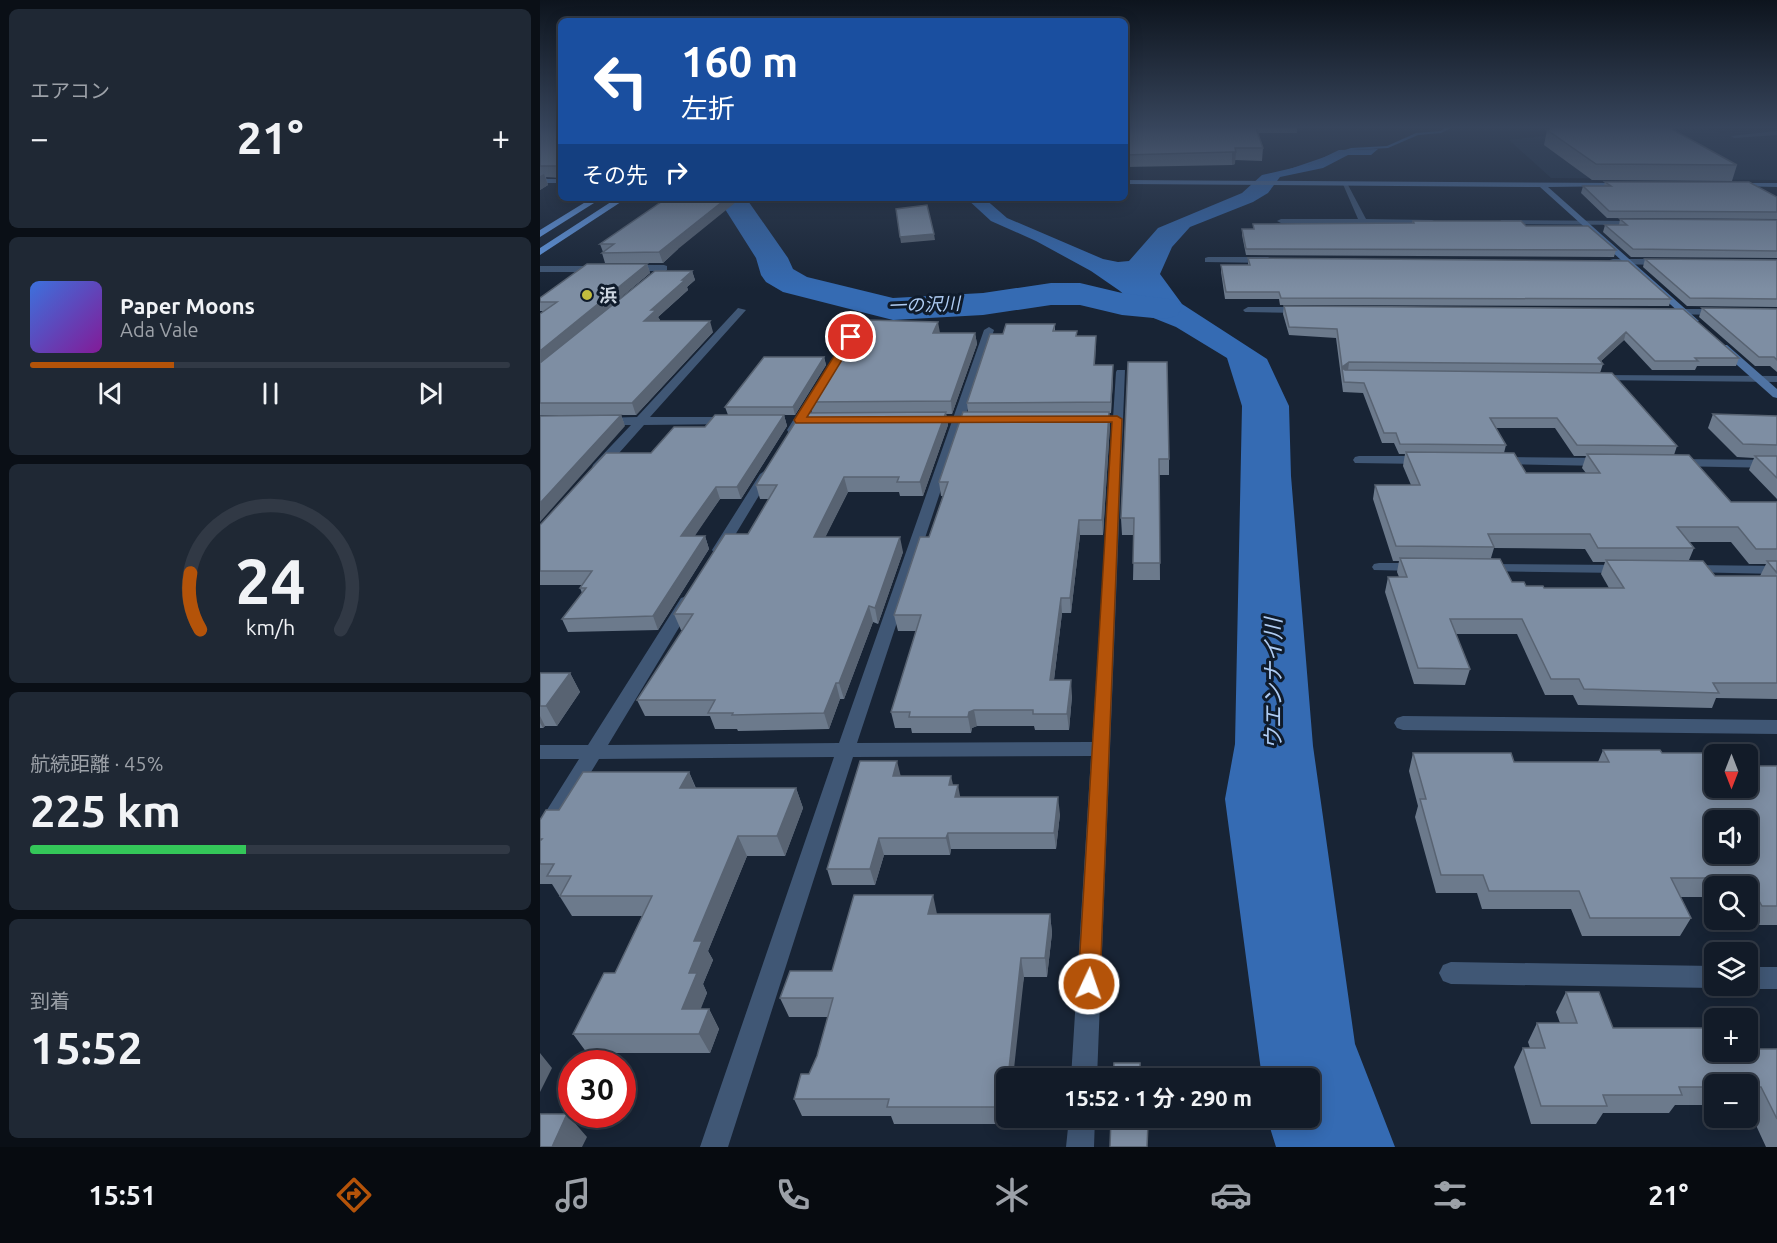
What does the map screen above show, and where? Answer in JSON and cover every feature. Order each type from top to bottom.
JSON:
[{"type":"highway","points":[[540,234],[593,201]]},
{"type":"highway","points":[[540,252],[618,201]]},
{"type":"street","points":[[1128,182],[1628,185]]},
{"type":"street","points":[[1344,183],[1363,221]]},
{"type":"street","points":[[1542,185],[1700,327]]},
{"type":"street","points":[[1730,185],[1777,185]]},
{"type":"street","points":[[1281,220],[1444,222]]},
{"type":"street","points":[[1490,222],[1651,223]]},
{"type":"street","points":[[1208,260],[1278,260]]},
{"type":"street","points":[[1605,262],[1674,262]]},
{"type":"street","points":[[619,268],[664,268],[638,291]]},
{"type":"street","points":[[540,269],[608,269]]},
{"type":"street","points":[[587,481],[741,310]]},
{"type":"street","points":[[1248,310],[1318,310]]},
{"type":"street","points":[[1659,312],[1730,312]]},
{"type":"street","points":[[714,1147],[846,749],[989,330]]},
{"type":"street","points":[[787,440],[851,337]]},
{"type":"street","points":[[1716,341],[1777,395]]},
{"type":"street","points":[[1085,1068],[1101,749],[1111,419],[1121,372]]},
{"type":"street","points":[[1583,378],[1777,379]]},
{"type":"street","points":[[585,421],[743,420]]},
{"type":"street","points":[[712,561],[774,460]]},
{"type":"street","points":[[1359,460],[1442,460]]},
{"type":"street","points":[[1490,461],[1622,462]]},
{"type":"street","points":[[1658,462],[1777,464]]},
{"type":"street","points":[[1379,567],[1437,567]]},
{"type":"street","points":[[1472,567],[1636,569]]},
{"type":"street","points":[[1672,569],[1777,570]]},
{"type":"street","points":[[540,838],[693,591]]},
{"type":"street","points":[[1403,723],[1777,727]]},
{"type":"street","points":[[540,752],[1101,749]]},
{"type":"street","points":[[1451,973],[1704,977]]},
{"type":"street","points":[[1758,978],[1777,978]]},
{"type":"street","points":[[1080,1147],[1081,1128]]},
{"type":"water","name":"ウエンナイ川","points":[[1255,182],[1277,182],[1268,193],[1253,202],[1190,227],[1172,247],[1160,274],[1182,304],[1267,359],[1289,406],[1291,476],[1313,746],[1355,1044],[1395,1147],[1276,1147],[1270,1128],[1320,1128],[1320,1068],[1261,1068],[1225,799],[1235,744],[1242,406],[1227,358],[1176,327],[1146,315],[1120,291],[1091,271],[1036,241],[991,221],[969,201],[987,201],[1007,218],[1103,259],[1118,262],[1129,261],[1158,228],[1242,193]]},
{"type":"building","points":[[1605,182],[1749,182],[1777,197],[1777,212],[1609,211],[1583,186],[1611,186]]},
{"type":"building","points":[[663,201],[723,201],[659,252],[602,253],[614,244],[600,244]]},
{"type":"building","points":[[927,205],[934,234],[900,237],[896,209]]},
{"type":"building","points":[[1620,219],[1777,220],[1777,251],[1633,249],[1605,225],[1627,225]]},
{"type":"building","points":[[1413,221],[1521,221],[1526,226],[1588,226],[1616,250],[1246,249],[1242,229],[1254,229],[1253,224],[1414,223]]},
{"type":"building","points":[[1248,258],[1628,261],[1671,299],[1281,298],[1279,292],[1226,292],[1221,265],[1250,265]]},
{"type":"building","points":[[1645,259],[1777,260],[1777,299],[1690,298]]},
{"type":"building","points":[[587,264],[647,264],[540,351],[540,314],[557,302],[540,302],[540,298]]},
{"type":"building","points":[[655,271],[692,271],[651,310],[656,310],[644,321],[710,321],[632,403],[540,403],[540,363]]},
{"type":"building","points":[[1284,306],[1683,309],[1739,358],[1655,361],[1626,332],[1598,358],[1603,364],[1349,362],[1342,367],[1337,329],[1289,327]]},
{"type":"building","points":[[1702,308],[1777,309],[1777,360],[1774,357],[1759,357]]},
{"type":"building","points":[[866,320],[938,322],[933,333],[975,333],[951,401],[809,402],[839,353],[846,345],[849,345]]},
{"type":"building","points":[[1006,324],[1055,324],[1053,331],[1077,331],[1076,336],[1096,336],[1094,365],[1113,365],[1111,402],[967,403],[990,334],[1003,334]]},
{"type":"building","points":[[764,357],[824,357],[793,407],[725,407]]},
{"type":"building","points":[[1128,362],[1167,362],[1169,459],[1159,459],[1160,563],[1133,563],[1134,518],[1121,518]]},
{"type":"building","points":[[1342,368],[1345,370],[1612,373],[1677,446],[1577,445],[1557,418],[1490,418],[1506,445],[1400,444],[1396,433],[1384,433],[1364,383],[1344,382]]},
{"type":"building","points":[[946,412],[920,482],[897,482],[899,477],[844,477],[814,537],[900,537],[875,608],[869,606],[839,683],[836,683],[824,713],[732,715],[733,713],[708,713],[715,700],[637,700],[693,614],[674,614],[725,534],[748,534],[777,485],[756,485],[801,413]]},
{"type":"building","points":[[963,412],[1109,412],[1102,520],[1079,520],[1070,598],[1061,598],[1050,680],[1071,680],[1067,714],[1033,714],[1033,710],[974,710],[969,712],[968,717],[909,717],[910,712],[891,712],[921,615],[894,615],[920,537],[929,537],[948,482],[939,482]]},
{"type":"building","points":[[1713,414],[1777,416],[1777,445],[1743,444]]},
{"type":"building","points":[[621,415],[540,503],[540,416]]},
{"type":"building","points":[[715,415],[784,415],[737,487],[716,487],[681,536],[705,536],[653,616],[562,619],[586,588],[580,588],[592,571],[540,571],[540,525],[606,453],[651,453],[674,427],[705,427]]},
{"type":"building","points":[[1406,452],[1514,453],[1526,473],[1600,473],[1587,454],[1689,455],[1731,502],[1777,502],[1777,549],[1756,549],[1738,527],[1677,527],[1694,548],[1598,548],[1590,534],[1488,534],[1494,547],[1396,546],[1375,485],[1420,485]]},
{"type":"building","points":[[1755,456],[1777,456],[1777,478]]},
{"type":"building","points":[[1400,558],[1500,559],[1512,582],[1524,582],[1526,586],[1543,586],[1544,588],[1624,588],[1606,560],[1703,561],[1715,576],[1777,576],[1777,683],[1713,683],[1719,693],[1584,689],[1579,679],[1551,679],[1522,619],[1450,619],[1470,669],[1418,668],[1388,577],[1407,577]]},
{"type":"building","points":[[1767,561],[1777,561],[1777,573]]},
{"type":"building","points":[[540,673],[570,673],[546,706],[540,706]]},
{"type":"building","points":[[1603,750],[1704,753],[1704,798],[1758,798],[1758,766],[1777,766],[1777,906],[1762,906],[1758,899],[1758,876],[1671,878],[1691,918],[1590,918],[1579,891],[1489,891],[1483,875],[1441,875],[1420,799],[1426,799],[1413,753],[1511,753],[1514,762],[1609,762]]},
{"type":"building","points":[[860,761],[897,761],[893,776],[951,776],[949,785],[958,785],[955,797],[1058,797],[1054,833],[948,833],[946,838],[879,838],[870,869],[827,869]]},
{"type":"building","points":[[583,772],[689,772],[680,788],[796,788],[777,836],[738,836],[694,941],[702,941],[689,973],[697,973],[682,1009],[709,1009],[699,1034],[573,1034],[604,973],[615,973],[652,896],[560,896],[571,876],[547,876],[554,864],[540,864],[540,841],[542,839],[540,839],[540,820],[546,810],[559,810]]},
{"type":"building","points":[[854,895],[933,895],[928,914],[1050,914],[1045,958],[1021,958],[1009,1068],[996,1068],[996,1107],[887,1107],[889,1099],[794,1099],[801,1074],[809,1074],[817,1056],[833,998],[780,998],[790,971],[832,971]]},
{"type":"building","points":[[1566,992],[1599,992],[1613,1028],[1704,1028],[1704,1062],[1758,1062],[1758,1049],[1777,1049],[1777,1119],[1761,1087],[1758,1087],[1758,1074],[1704,1074],[1704,1087],[1679,1087],[1682,1095],[1603,1095],[1607,1106],[1541,1106],[1523,1048],[1545,1048],[1537,1023],[1577,1023]]},
{"type":"building","points":[[1114,1063],[1140,1063],[1140,1068],[1114,1068]]},
{"type":"building","points":[[540,1114],[558,1114],[558,1128],[561,1128],[552,1147],[540,1147]]},
{"type":"building","points":[[1111,1128],[1148,1128],[1147,1147],[1110,1147]]},
{"type":"waterway","name":"一の沢川","points":[[734,201],[772,258],[778,275],[795,285],[893,309],[983,304],[1051,294],[1080,294],[1122,304],[1164,308]]},
{"type":"place","name":"浜","points":[[587,295]]},
{"type":"route","points":[[851,337],[800,420],[1117,419],[1089,984]]}]
